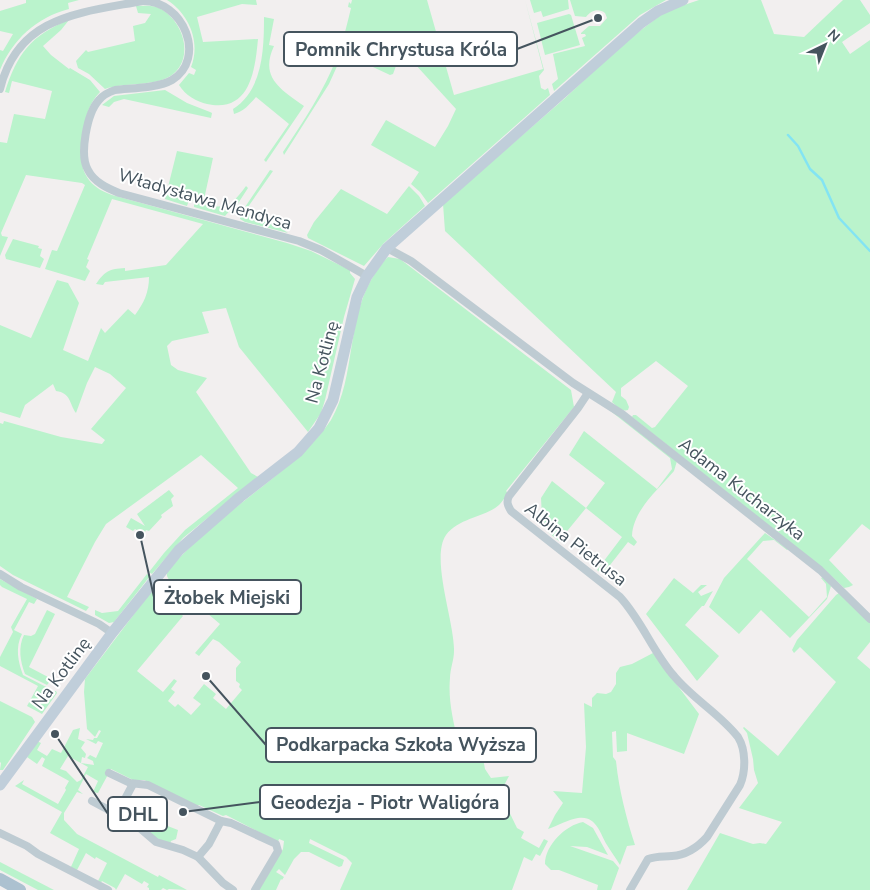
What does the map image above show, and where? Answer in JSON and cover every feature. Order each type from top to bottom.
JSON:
[{"type":"main road","points":[[0,879],[20,890]]},
{"type":"street","name":"Na Kotlinę","points":[[0,786],[112,633],[185,544],[298,452],[319,428],[331,407],[355,304],[367,276],[387,248],[641,23],[658,11],[683,0]]},
{"type":"street","name":"Władysława Mendysa","points":[[0,89],[8,66],[17,50],[30,36],[51,22],[72,14],[142,1],[152,1],[165,6],[180,19],[187,33],[189,49],[186,62],[180,73],[171,81],[115,90],[100,99],[92,111],[85,140],[84,158],[89,172],[98,181],[119,193],[299,241],[321,250],[367,276]]},
{"type":"street","points":[[387,248],[421,268],[588,393]]},
{"type":"street","name":"Adama Kucharzyka","points":[[588,393],[622,414],[820,570],[870,619]]},
{"type":"street","name":"Albina Pietrusa","points":[[588,393],[509,496],[508,507],[620,597],[632,610],[654,650],[674,676],[738,736],[744,756],[743,776],[740,786],[707,837],[689,852],[681,855],[659,856],[648,859],[630,890]]},
{"type":"street","points":[[0,574],[21,587],[99,624],[112,633]]},
{"type":"street","points":[[109,773],[133,784],[148,784],[221,821],[231,823],[277,845],[278,851],[255,890]]},
{"type":"street","points":[[117,814],[133,784]]},
{"type":"street","points":[[92,801],[136,824],[156,842],[183,850],[198,857],[221,881],[233,890]]},
{"type":"street","points":[[198,857],[209,844],[221,821]]},
{"type":"street","points":[[0,833],[108,890]]},
{"type":"green space","points":[[26,0],[79,0],[68,3],[69,9],[46,18],[27,31],[11,49],[0,70],[0,50],[3,51],[13,34],[0,31],[0,11],[26,3]]},
{"type":"green space","points":[[167,0],[256,0],[257,5],[242,4],[197,17],[203,42],[258,39],[255,64],[248,87],[233,102],[221,105],[203,103],[188,95],[179,85],[189,73],[194,75],[196,70],[191,67],[194,58],[194,39],[187,21],[175,6]]},
{"type":"green space","points":[[352,0],[427,0],[454,95],[543,69],[525,0],[544,70],[539,76],[541,88],[545,90],[548,88],[550,95],[428,203],[411,184],[419,172],[371,145],[386,120],[435,147],[456,109],[414,63],[399,58],[393,74],[390,75],[343,53],[329,84],[284,155],[283,152],[313,106],[332,70],[351,8],[348,7],[349,2],[351,4]]},
{"type":"green space","points":[[530,0],[568,0],[569,9],[543,17],[541,11],[534,13]]},
{"type":"green space","points":[[570,0],[666,0],[640,15],[554,91],[552,84],[558,79],[553,54],[585,46],[582,38],[586,36],[581,33],[589,26],[600,26],[607,18],[603,11],[598,10],[595,10],[586,17],[575,16]]},
{"type":"green space","points":[[699,0],[761,0],[774,34],[804,37],[843,0],[860,0],[870,15],[870,23],[842,42],[850,54],[870,40],[870,530],[862,524],[829,560],[853,585],[849,587],[844,588],[825,570],[632,417],[636,415],[652,428],[655,427],[688,386],[656,361],[621,388],[621,396],[626,400],[629,407],[628,410],[619,408],[612,402],[616,392],[445,231],[443,204],[564,99],[624,43],[666,11]]},
{"type":"green space","points":[[136,6],[159,8],[167,13],[180,29],[183,39],[183,58],[179,67],[172,75],[165,79],[105,89],[89,74],[78,68],[76,61],[86,50],[88,52],[135,41],[133,26],[145,23],[151,14],[138,13]]},
{"type":"green space","points":[[571,15],[580,45],[545,55],[537,23]]},
{"type":"green space","points":[[264,17],[274,19],[269,45],[274,46],[270,57],[269,67],[271,75],[281,88],[304,106],[266,162],[264,160],[289,124],[256,97],[241,111],[234,114],[233,109],[243,101],[256,80],[262,55]]},
{"type":"green space","points":[[69,20],[43,46],[69,69],[90,80],[100,92],[88,110],[81,142],[84,170],[87,178],[93,185],[112,195],[311,251],[350,270],[355,279],[344,317],[325,400],[321,413],[308,432],[239,347],[226,308],[202,312],[209,333],[172,341],[167,346],[171,365],[178,370],[207,378],[196,392],[251,473],[258,477],[183,538],[152,574],[149,572],[185,530],[238,488],[201,455],[106,524],[67,597],[89,607],[86,611],[13,575],[0,566],[0,423],[3,424],[4,421],[61,437],[102,444],[105,440],[91,429],[126,388],[110,374],[95,367],[76,413],[67,396],[56,391],[53,384],[25,405],[20,418],[0,412],[0,325],[31,338],[57,280],[68,283],[79,303],[63,350],[88,361],[101,328],[105,333],[128,309],[135,315],[143,302],[148,288],[149,277],[105,282],[103,285],[96,284],[102,276],[115,269],[125,268],[125,271],[166,265],[203,224],[112,199],[87,259],[89,260],[86,267],[90,271],[85,281],[45,269],[52,250],[57,251],[85,185],[26,175],[1,233],[2,236],[8,237],[0,256],[0,142],[7,143],[14,114],[45,119],[52,91],[12,81],[9,93],[5,92],[15,67],[27,47],[45,32]]},
{"type":"green space","points":[[165,90],[187,103],[212,113],[211,118],[124,99],[114,102],[109,107],[102,105],[114,96]]},
{"type":"green space","points":[[177,151],[213,158],[203,204],[223,206],[233,202],[246,186],[248,188],[235,208],[233,207],[225,216],[194,207],[194,201],[189,200],[187,206],[165,199]]},
{"type":"green space","points":[[270,170],[273,171],[248,207],[250,218],[285,227],[285,231],[288,233],[240,219],[241,213]]},
{"type":"green space","points":[[409,186],[419,196],[425,206],[384,243],[364,266],[308,238],[307,235],[314,222],[341,189],[387,214]]},
{"type":"green space","points":[[13,239],[39,246],[38,248],[42,249],[40,256],[44,259],[40,268],[6,259],[5,255]]},
{"type":"green space","points":[[388,257],[400,259],[571,390],[574,407],[506,491],[508,493],[499,505],[452,529],[446,535],[442,545],[441,559],[444,591],[453,639],[454,654],[450,675],[450,694],[451,710],[458,742],[482,753],[485,769],[491,778],[509,776],[500,793],[517,828],[524,832],[521,838],[539,848],[544,839],[548,841],[540,856],[536,854],[532,861],[524,857],[512,890],[340,890],[352,863],[346,857],[310,839],[309,843],[344,860],[342,866],[339,867],[309,852],[301,852],[294,859],[285,875],[279,869],[276,872],[284,877],[281,879],[276,890],[259,890],[283,849],[284,841],[279,839],[278,842],[226,815],[223,816],[199,805],[197,806],[144,780],[133,780],[111,769],[98,793],[93,792],[98,781],[86,774],[78,790],[83,794],[77,792],[64,813],[64,820],[77,834],[158,877],[159,875],[187,890],[167,890],[163,888],[161,890],[149,890],[147,887],[149,884],[144,881],[142,884],[125,874],[116,890],[102,881],[100,884],[98,881],[107,863],[96,857],[95,859],[86,853],[77,870],[70,869],[79,849],[50,833],[62,812],[15,786],[24,780],[22,784],[58,804],[66,790],[65,788],[69,781],[42,766],[45,759],[42,757],[37,764],[27,757],[37,741],[41,743],[37,750],[47,756],[52,749],[61,753],[73,730],[80,728],[78,739],[85,742],[81,748],[86,754],[85,758],[82,757],[81,763],[94,765],[93,761],[87,758],[90,755],[96,758],[103,743],[98,741],[96,744],[86,739],[93,740],[97,738],[101,731],[99,730],[95,737],[87,729],[84,692],[85,679],[153,589],[157,587],[182,606],[181,614],[183,616],[137,671],[163,692],[174,679],[177,681],[171,689],[175,692],[168,701],[175,707],[178,704],[191,715],[201,704],[193,698],[204,684],[216,694],[213,698],[226,709],[242,690],[239,687],[240,684],[236,681],[236,668],[241,662],[219,642],[213,639],[199,656],[195,653],[220,624],[170,582],[167,572],[213,526],[300,456],[317,439],[331,420],[345,385],[355,327],[366,289]],"holes":[[[68,756],[88,767],[81,780],[77,782],[66,771],[60,769]]]},
{"type":"green space","points":[[609,407],[677,461],[674,471],[647,501],[637,518],[632,536],[637,542],[634,546],[628,542],[603,574],[597,570],[622,537],[586,508],[605,483],[569,455],[584,431],[657,489],[672,469],[670,458],[608,409]]},
{"type":"green space","points":[[552,481],[586,508],[559,541],[549,533],[542,517],[541,498]]},
{"type":"green space","points":[[169,490],[174,496],[171,499],[173,506],[161,515],[162,517],[149,531],[146,530],[144,534],[126,527],[131,518],[145,526],[137,514]]},
{"type":"green space","points":[[765,533],[788,549],[774,540],[763,541],[747,559],[809,617],[827,597],[826,584],[821,578],[823,577],[831,586],[827,599],[790,638],[761,610],[739,634],[709,607],[724,578]]},
{"type":"green space","points":[[147,574],[150,576],[114,622],[109,623],[95,615],[95,610],[102,613],[118,611]]},
{"type":"green space","points":[[674,578],[693,593],[701,585],[707,585],[698,592],[701,596],[713,591],[704,606],[685,625],[719,656],[697,681],[646,614]]},
{"type":"green space","points":[[0,579],[37,599],[34,604],[29,602],[14,630],[22,634],[18,644],[18,654],[23,675],[57,693],[42,714],[27,706],[38,686],[0,666],[0,657],[13,632],[11,627],[27,599],[2,587]]},
{"type":"green space","points":[[839,593],[870,621],[870,642],[857,658],[870,669],[870,890],[687,890],[720,833],[753,844],[766,844],[782,822],[739,808],[758,783],[747,733],[743,728],[778,756],[836,682],[800,647],[794,653],[792,650],[797,640]]},
{"type":"green space","points":[[47,610],[55,614],[29,667],[51,680],[47,685],[25,674],[20,649],[24,635],[31,636],[35,634]]},
{"type":"green space","points":[[653,653],[699,714],[684,754],[627,733],[627,751],[617,752],[616,731],[612,732],[613,757],[616,761],[623,803],[635,845],[627,846],[620,865],[597,826],[589,819],[574,819],[548,829],[563,803],[553,791],[582,793],[586,747],[584,703],[592,707],[592,698],[597,693],[606,694],[611,692],[616,684],[616,673],[620,667],[632,664]]},
{"type":"green space","points":[[0,701],[32,717],[35,722],[3,770],[0,770]]},
{"type":"green space","points":[[151,815],[165,825],[178,830],[176,839],[171,841],[170,844],[154,838],[144,827]]},
{"type":"green space","points":[[583,822],[593,828],[608,855],[587,847],[570,846],[613,861],[619,868],[611,890],[597,890],[598,885],[559,870],[551,870],[545,864],[549,850],[558,837],[570,827]]},
{"type":"green space","points":[[0,862],[54,890],[38,890],[0,870]]},
{"type":"waterway","points":[[788,135],[798,146],[810,169],[822,180],[839,218],[870,251]]},
{"type":"place","name":"Pomnik Chrystusa Króla","points":[[598,18]]},
{"type":"place","name":"Żłobek Miejski","points":[[140,535]]},
{"type":"place","name":"Podkarpacka Szkoła Wyższa","points":[[206,676]]},
{"type":"place","name":"DHL","points":[[55,734]]},
{"type":"place","name":"Geodezja - Piotr Waligóra","points":[[183,812]]}]
